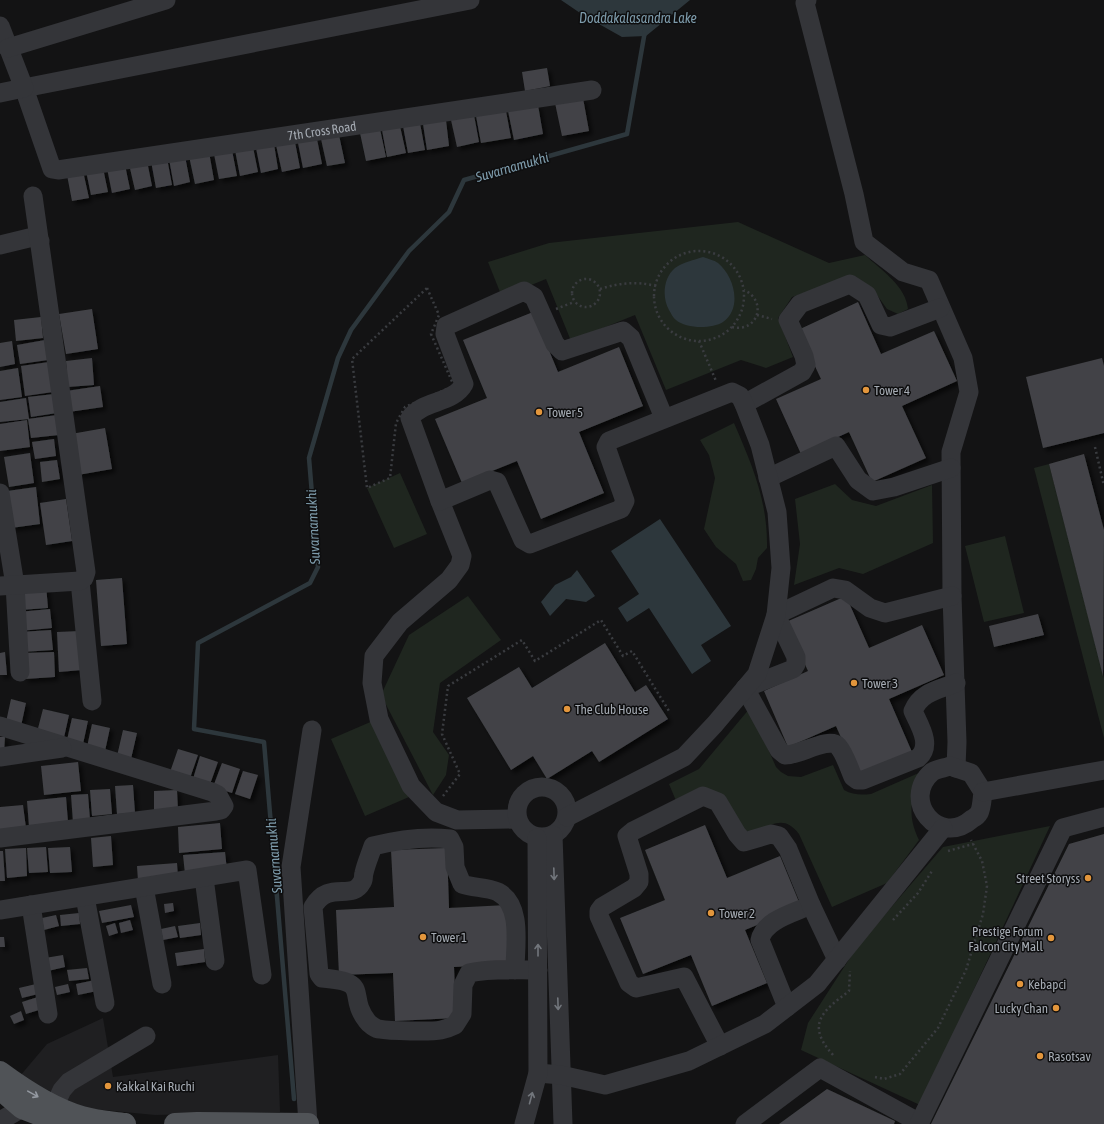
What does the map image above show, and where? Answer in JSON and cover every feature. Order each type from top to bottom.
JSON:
[{"type":"main road","points":[[0,1072],[18,1085],[55,1105],[82,1116],[125,1124]]},
{"type":"main road","points":[[0,1088],[22,1108],[48,1118],[80,1124]]},
{"type":"main road","points":[[174,1124],[308,1124]]},
{"type":"street","points":[[8,48],[166,0]]},
{"type":"street","points":[[0,93],[470,0]]},
{"type":"street","points":[[807,0],[805,3],[854,194],[864,242],[903,272],[929,280],[963,358],[969,392],[951,452],[952,596],[956,683],[956,768]]},
{"type":"street","points":[[0,26],[24,88]]},
{"type":"street","name":"7th Cross Road","points":[[24,88],[52,169],[65,170],[592,90]]},
{"type":"street","points":[[7,585],[80,581],[84,578],[86,572],[33,196]]},
{"type":"street","points":[[0,245],[33,237],[40,241]]},
{"type":"street","points":[[744,404],[802,372],[804,369],[806,365],[804,356],[788,320],[800,304],[850,284],[867,295],[881,325],[890,327],[940,308]]},
{"type":"street","points":[[517,819],[457,820],[437,812],[411,786],[379,719],[372,683],[374,656],[400,622],[449,580],[460,565],[462,556],[410,418],[415,411],[460,392],[464,384],[445,334],[446,326],[524,291],[534,297],[555,344],[562,351],[623,331],[631,338],[664,418]]},
{"type":"street","points":[[440,501],[490,480],[497,482],[523,540],[530,544],[621,509],[625,501],[606,446],[609,441],[732,392],[740,396],[744,404],[760,444],[777,512],[781,568],[776,615],[757,674],[684,757],[567,817]]},
{"type":"street","points":[[768,478],[836,446],[858,480],[873,491],[951,468]]},
{"type":"street","points":[[0,493],[7,585],[20,672]]},
{"type":"street","points":[[80,581],[92,701]]},
{"type":"street","points":[[776,615],[833,588],[845,590],[870,608],[885,613],[952,596]]},
{"type":"street","points":[[745,688],[792,669],[796,664],[796,657],[776,615]]},
{"type":"street","points":[[745,688],[784,755],[792,756],[825,743],[832,743],[838,746],[853,777],[857,780],[863,780],[922,754],[925,748],[925,740],[913,711],[917,702],[924,696],[956,683]]},
{"type":"street","points":[[0,726],[212,792],[218,795],[224,806],[221,810],[216,811],[0,838]]},
{"type":"street","points":[[308,1124],[291,867],[312,730]]},
{"type":"street","points":[[0,757],[67,747]]},
{"type":"street","points":[[950,766],[956,768],[971,773],[983,792],[980,813],[964,827],[943,828],[928,819],[920,803],[922,786],[933,772],[950,766]]},
{"type":"street","points":[[983,792],[1104,770]]},
{"type":"street","points":[[538,787],[545,787],[558,793],[566,804],[567,817],[562,828],[545,836],[524,831],[517,819],[517,805],[520,799],[525,793],[538,787]]},
{"type":"street","points":[[720,1046],[684,977],[636,988],[629,983],[599,916],[599,911],[602,907],[634,888],[639,882],[639,874],[627,836],[633,831],[703,796],[718,802],[737,834],[744,842],[771,834],[779,836],[788,849],[811,905],[845,962]]},
{"type":"street","points":[[437,812],[439,838]]},
{"type":"street","points":[[744,1124],[820,1068],[919,1124],[1063,828],[1104,817]]},
{"type":"street","points":[[538,1073],[561,1075],[605,1085],[690,1062],[766,1024],[845,962],[943,828]]},
{"type":"street","points":[[524,1124],[538,1073],[538,970],[545,836]]},
{"type":"street","points":[[545,836],[563,1124]]},
{"type":"street","points":[[516,970],[515,925],[512,906],[505,897],[498,892],[462,884],[455,867],[454,847],[450,839],[439,838],[387,842],[373,846],[363,882],[356,890],[329,892],[318,898],[313,907],[319,974],[322,978],[342,980],[350,983],[357,993],[360,1007],[367,1022],[378,1029],[440,1030],[455,1026],[462,1014],[463,984],[469,973],[484,970],[516,970],[538,970]]},
{"type":"street","points":[[0,910],[248,870],[262,975]]},
{"type":"street","points":[[204,878],[215,961]]},
{"type":"street","points":[[144,887],[162,984]]},
{"type":"street","points":[[84,897],[106,1003]]},
{"type":"street","points":[[30,905],[48,1014]]},
{"type":"street","points":[[787,1007],[760,940],[762,932],[767,926],[811,905]]},
{"type":"street","points":[[55,1105],[62,1090],[69,1082],[146,1036]]},
{"type":"street","points":[[0,1121],[22,1108]]},
{"type":"path","points":[[692,252],[702,252],[723,258],[737,271],[744,290],[742,310],[732,327],[716,338],[699,341],[678,336],[663,323],[655,306],[656,286],[659,276],[673,260],[692,252]]},
{"type":"path","points":[[583,279],[595,281],[600,289],[601,297],[598,302],[588,308],[578,306],[572,297],[574,286],[583,279]]},
{"type":"path","points":[[600,289],[624,283],[645,283],[656,286]]},
{"type":"path","points":[[427,288],[439,314],[431,334],[454,386],[406,407],[396,423],[390,478],[367,488],[358,412],[352,359],[427,288]]},
{"type":"path","points":[[732,327],[738,328],[750,325],[757,315],[758,309],[754,297],[744,290]]},
{"type":"path","points":[[699,341],[722,396]]},
{"type":"path","points":[[1095,447],[1104,486]]},
{"type":"path","points":[[437,812],[460,774],[442,734],[448,686],[522,640],[535,661],[601,620],[623,656],[632,651],[669,711]]},
{"type":"path","points":[[872,1077],[884,1079],[900,1074],[938,1028],[966,970],[983,914],[987,886],[982,861],[964,827]]},
{"type":"path","points":[[945,854],[949,850],[973,844]]},
{"type":"path","points":[[891,922],[918,893],[933,870]]},
{"type":"path","points":[[837,1059],[823,1044],[818,1027],[826,1009],[848,991],[850,970],[845,962]]},
{"type":"shaded area","points":[[738,222],[829,263],[865,255],[898,286],[903,293],[908,309],[898,314],[887,309],[872,288],[855,276],[792,297],[778,318],[793,357],[766,368],[741,360],[666,390],[635,315],[571,341],[546,279],[502,297],[488,262],[549,243]]},
{"type":"shaded area","points":[[734,423],[758,484],[767,531],[767,548],[758,558],[756,569],[751,580],[743,581],[736,564],[716,547],[704,529],[715,478],[709,455],[700,440]]},
{"type":"shaded area","points":[[1049,464],[1104,678],[1104,738],[1034,468]]},
{"type":"shaded area","points":[[400,473],[427,534],[394,548],[367,488]]},
{"type":"shaded area","points":[[835,484],[852,500],[876,506],[932,485],[933,543],[863,574],[839,568],[794,585],[800,544],[795,499]]},
{"type":"shaded area","points":[[1005,536],[1024,613],[984,622],[965,546]]},
{"type":"shaded area","points":[[468,596],[501,640],[440,683],[433,732],[449,755],[446,775],[433,795],[381,695],[409,635]]},
{"type":"shaded area","points":[[750,708],[776,767],[788,776],[801,777],[833,765],[844,790],[854,794],[871,794],[921,772],[912,806],[913,822],[919,840],[887,883],[832,907],[799,834],[792,827],[786,823],[779,823],[753,831],[745,831],[725,804],[677,803],[669,784],[699,769]]},
{"type":"shaded area","points":[[375,720],[409,797],[365,816],[331,739]]},
{"type":"shaded area","points":[[1050,826],[920,1105],[801,1050],[808,1023],[857,947],[943,847]]},
{"type":"shaded area","points":[[103,1018],[113,1077],[278,1055],[280,1112],[155,1115],[83,1108],[20,1076],[47,1044]]},
{"type":"water","name":"Doddakalasandra Lake","points":[[561,0],[690,0],[646,36],[622,37],[583,15]]},
{"type":"water","points":[[703,257],[713,260],[724,269],[732,284],[734,301],[733,309],[723,322],[712,326],[699,327],[680,323],[673,317],[665,300],[665,288],[668,277],[675,268]]},
{"type":"water","points":[[660,519],[731,626],[701,645],[711,661],[692,674],[649,608],[627,622],[618,608],[639,594],[611,551]]},
{"type":"water","points":[[577,570],[595,596],[586,602],[566,599],[550,616],[541,602],[555,585],[571,577]]},
{"type":"building","points":[[547,68],[550,86],[525,91],[522,72]]},
{"type":"building","points":[[583,98],[589,131],[562,136],[555,103]]},
{"type":"building","points":[[538,105],[543,134],[514,140],[508,111]]},
{"type":"building","points":[[506,111],[511,138],[481,143],[476,116]]},
{"type":"building","points":[[474,115],[479,142],[457,147],[451,120]]},
{"type":"building","points":[[446,120],[449,146],[427,150],[423,124]]},
{"type":"building","points":[[420,123],[425,150],[408,153],[403,126]]},
{"type":"building","points":[[400,126],[406,153],[387,157],[382,130]]},
{"type":"building","points":[[380,129],[386,157],[366,161],[360,133]]},
{"type":"building","points":[[339,135],[345,163],[327,166],[321,139]]},
{"type":"building","points":[[317,139],[322,164],[303,168],[298,143]]},
{"type":"building","points":[[295,142],[300,168],[282,172],[276,145]]},
{"type":"building","points":[[274,144],[278,169],[261,173],[256,148]]},
{"type":"building","points":[[253,147],[258,172],[240,176],[235,150]]},
{"type":"building","points":[[232,150],[237,176],[219,179],[214,154]]},
{"type":"building","points":[[209,152],[214,180],[195,184],[189,156]]},
{"type":"building","points":[[185,156],[190,182],[174,186],[169,159]]},
{"type":"building","points":[[167,158],[172,185],[156,188],[151,161]]},
{"type":"building","points":[[147,161],[152,186],[135,190],[129,164]]},
{"type":"building","points":[[125,165],[130,189],[112,193],[107,168]]},
{"type":"building","points":[[103,168],[108,192],[91,195],[86,171]]},
{"type":"building","points":[[83,171],[89,198],[72,201],[67,175]]},
{"type":"building","name":"Tower 4","points":[[858,302],[881,354],[934,331],[957,381],[902,406],[926,458],[872,482],[849,432],[801,454],[776,399],[821,379],[798,330]]},
{"type":"building","points":[[92,309],[98,349],[66,354],[59,314]]},
{"type":"building","name":"Tower 5","points":[[533,312],[558,372],[619,347],[643,406],[579,432],[604,493],[541,519],[517,461],[462,483],[435,419],[487,398],[463,340]]},
{"type":"building","points":[[41,317],[43,338],[16,341],[14,320]]},
{"type":"building","points":[[45,340],[48,360],[20,364],[17,345]]},
{"type":"building","points":[[12,341],[15,364],[0,367],[0,343]]},
{"type":"building","points":[[92,358],[94,385],[68,387],[66,361]]},
{"type":"building","points":[[1102,358],[1104,366],[1104,433],[1043,448],[1026,377]]},
{"type":"building","points":[[49,362],[53,392],[25,396],[21,366]]},
{"type":"building","points":[[18,368],[22,397],[0,400],[0,371]]},
{"type":"building","points":[[100,386],[103,407],[69,412],[66,391]]},
{"type":"building","points":[[54,394],[57,413],[31,417],[28,397]]},
{"type":"building","points":[[26,398],[29,419],[0,422],[0,402]]},
{"type":"building","points":[[57,415],[59,435],[31,438],[28,419]]},
{"type":"building","points":[[27,420],[30,447],[0,451],[0,424]]},
{"type":"building","points":[[105,428],[112,469],[78,475],[71,434]]},
{"type":"building","points":[[54,439],[56,456],[35,459],[32,442]]},
{"type":"building","points":[[30,453],[34,483],[9,487],[4,457]]},
{"type":"building","points":[[1084,454],[1104,530],[1103,676],[1049,464]]},
{"type":"building","points":[[57,460],[60,479],[42,482],[40,462]]},
{"type":"building","points":[[36,487],[40,524],[11,528],[7,491]]},
{"type":"building","points":[[66,499],[72,541],[46,545],[40,503]]},
{"type":"building","points":[[122,578],[127,644],[101,646],[96,580]]},
{"type":"building","points":[[46,585],[48,608],[20,610],[18,587]]},
{"type":"building","name":"Tower 3","points":[[846,596],[869,648],[922,625],[944,675],[889,699],[912,752],[858,776],[836,726],[788,747],[764,691],[808,671],[786,622]]},
{"type":"building","points":[[50,609],[52,628],[19,631],[18,612]]},
{"type":"building","points":[[1038,614],[1044,635],[994,647],[989,626]]},
{"type":"building","points":[[51,630],[53,650],[22,652],[20,632]]},
{"type":"building","points":[[80,631],[82,670],[59,672],[57,632]]},
{"type":"building","name":"The Club House","points":[[605,643],[635,692],[646,685],[668,719],[599,762],[592,751],[547,779],[533,756],[511,770],[467,698],[519,667],[532,688]]},
{"type":"building","points":[[5,652],[7,675],[0,675],[0,653]]},
{"type":"building","points":[[54,652],[55,677],[25,679],[24,653]]},
{"type":"building","points":[[11,699],[26,703],[21,726],[6,722]]},
{"type":"building","points":[[43,709],[69,715],[63,742],[36,736]]},
{"type":"building","points":[[72,718],[88,721],[83,744],[67,740]]},
{"type":"building","points":[[92,724],[110,728],[105,751],[87,747]]},
{"type":"building","points":[[123,730],[137,733],[131,759],[117,756]]},
{"type":"building","points":[[0,737],[5,737],[4,753],[0,753]]},
{"type":"building","points":[[178,749],[198,755],[189,781],[169,775]]},
{"type":"building","points":[[200,756],[218,762],[209,787],[192,782]]},
{"type":"building","points":[[78,762],[81,791],[44,795],[41,766]]},
{"type":"building","points":[[222,763],[240,769],[232,793],[213,787]]},
{"type":"building","points":[[243,771],[258,775],[250,799],[235,794]]},
{"type":"building","points":[[133,785],[135,813],[117,814],[115,786]]},
{"type":"building","points":[[110,789],[112,814],[92,816],[90,790]]},
{"type":"building","points":[[177,790],[178,811],[154,811],[154,791]]},
{"type":"building","points":[[88,794],[90,820],[73,822],[71,795]]},
{"type":"building","points":[[66,797],[68,822],[29,826],[27,801]]},
{"type":"building","points":[[23,805],[26,828],[0,831],[0,807]]},
{"type":"building","points":[[220,823],[222,849],[179,853],[178,827]]},
{"type":"building","name":"Tower 2","points":[[705,825],[727,878],[780,856],[801,907],[745,930],[767,983],[712,1006],[691,955],[643,974],[620,918],[665,900],[645,850]]},
{"type":"building","name":"Prestige Forum Falcon City Mall","points":[[1104,834],[1104,1124],[931,1124],[1069,844]]},
{"type":"building","points":[[111,836],[113,865],[93,867],[91,838]]},
{"type":"building","points":[[46,847],[48,872],[29,873],[27,848]]},
{"type":"building","points":[[70,847],[72,872],[50,873],[48,848]]},
{"type":"building","points":[[26,848],[27,876],[7,878],[5,849]]},
{"type":"building","name":"Tower 1","points":[[447,848],[449,908],[507,905],[509,964],[454,967],[456,1018],[395,1021],[393,973],[339,975],[336,910],[394,907],[391,850]]},
{"type":"building","points":[[0,851],[3,851],[5,881],[0,881]]},
{"type":"building","points":[[225,852],[227,870],[185,874],[183,855]]},
{"type":"building","points":[[177,863],[178,878],[138,881],[137,866]]},
{"type":"building","points":[[173,903],[174,911],[165,913],[164,904]]},
{"type":"building","points":[[131,905],[134,917],[102,923],[99,911]]},
{"type":"building","points":[[79,913],[80,924],[61,926],[60,915]]},
{"type":"building","points":[[56,915],[59,926],[44,930],[42,918]]},
{"type":"building","points":[[130,920],[133,930],[121,933],[119,923]]},
{"type":"building","points":[[115,923],[118,933],[109,936],[106,926]]},
{"type":"building","points":[[200,923],[201,935],[180,938],[178,926]]},
{"type":"building","points":[[175,926],[178,937],[163,940],[161,929]]},
{"type":"building","points":[[0,937],[4,937],[5,947],[0,947]]},
{"type":"building","points":[[204,949],[205,962],[177,966],[175,953]]},
{"type":"building","points":[[63,955],[65,967],[48,971],[45,958]]},
{"type":"building","points":[[87,968],[89,979],[69,981],[67,970]]},
{"type":"building","points":[[95,980],[97,991],[78,995],[76,984]]},
{"type":"building","points":[[36,984],[38,994],[22,998],[19,988]]},
{"type":"building","points":[[68,984],[70,992],[57,995],[55,987]]},
{"type":"building","points":[[38,997],[42,1009],[26,1014],[22,1002]]},
{"type":"building","points":[[21,1011],[24,1020],[14,1024],[10,1016]]},
{"type":"building","points":[[827,1089],[895,1121],[894,1124],[779,1124]]},
{"type":"waterway","name":"Suvarnamukhi","points":[[294,1099],[264,742],[194,729],[198,643],[310,583],[318,567],[309,458],[338,358],[351,330],[409,251],[449,212],[464,180],[627,134],[645,31]]},
{"type":"place","name":"Tower 4","points":[[866,390]]},
{"type":"place","name":"Tower 5","points":[[539,412]]},
{"type":"place","name":"Tower 3","points":[[854,683]]},
{"type":"place","name":"The Club House","points":[[567,709]]},
{"type":"place","name":"Street Storyss","points":[[1088,878]]},
{"type":"place","name":"Tower 2","points":[[711,913]]},
{"type":"place","name":"Tower 1","points":[[423,937]]},
{"type":"place","name":"Prestige Forum Falcon City Mall","points":[[1051,938]]},
{"type":"place","name":"Kebapci","points":[[1020,984]]},
{"type":"place","name":"Lucky Chan","points":[[1056,1008]]},
{"type":"place","name":"Rasotsav","points":[[1040,1056]]},
{"type":"place","name":"Kakkal Kai Ruchi","points":[[108,1086]]}]
